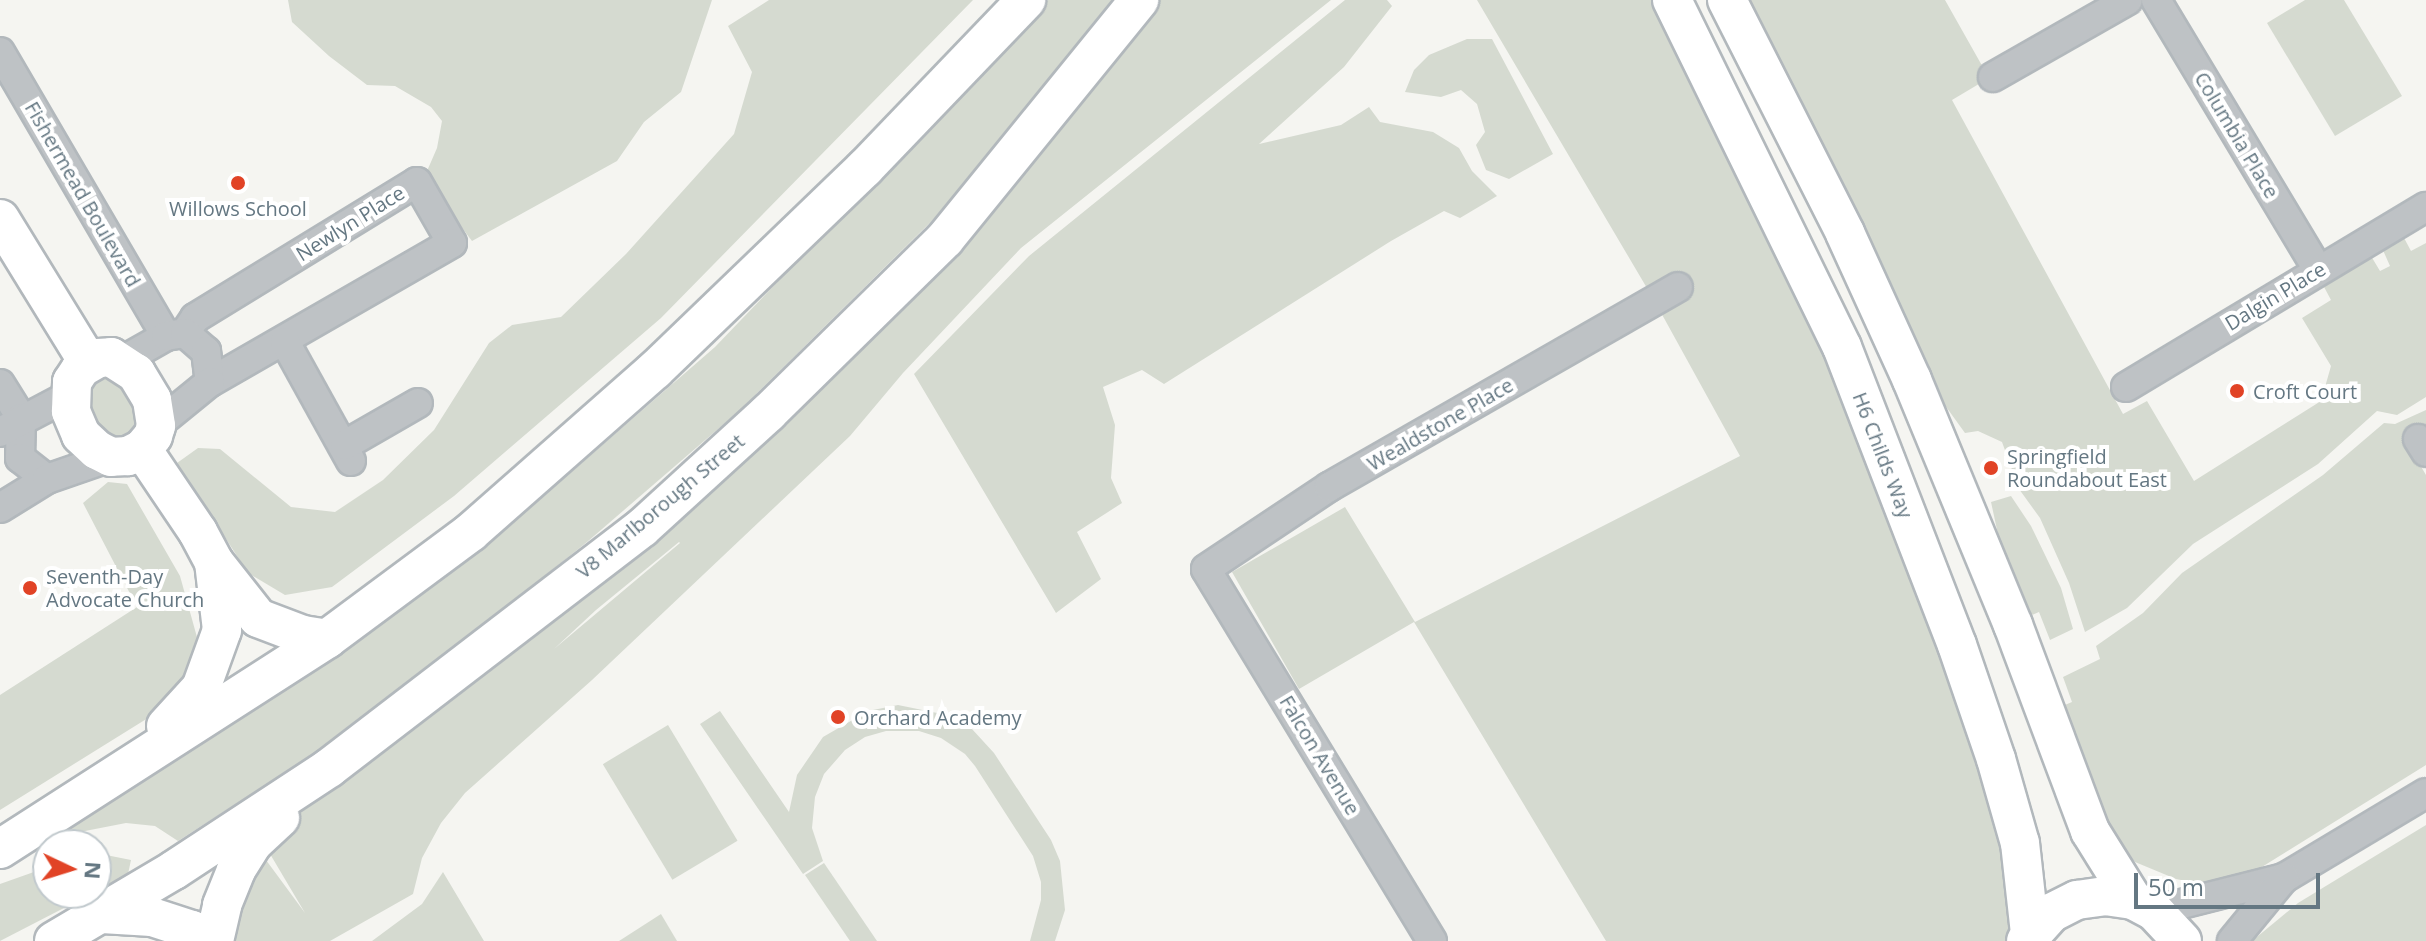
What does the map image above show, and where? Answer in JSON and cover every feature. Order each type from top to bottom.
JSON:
[{"type":"street","points":[[0,849],[327,639],[471,532],[655,370],[865,168],[1026,0]]},
{"type":"street","name":"V8 Marlborough Street","points":[[54,941],[102,914],[329,768],[642,528],[768,413],[945,239],[1139,0]]},
{"type":"street","name":"H6 Childs Way","points":[[1672,0],[1842,347],[1957,645],[2020,843],[2028,937]]},
{"type":"street","points":[[1727,0],[1845,233],[1912,380],[2013,625],[2090,831],[2144,906],[2182,941]]},
{"type":"street","points":[[1993,77],[2128,0]]},
{"type":"street","name":"Columbia Place","points":[[2156,0],[2318,270]]},
{"type":"street","name":"Fishermead Boulevard","points":[[0,52],[175,334]]},
{"type":"street","name":"Newlyn Place","points":[[105,362],[175,334],[195,318],[417,182],[452,243],[285,342],[210,382],[137,444]]},
{"type":"street","name":"Dalgin Place","points":[[2126,387],[2426,207]]},
{"type":"street","points":[[0,219],[105,362],[136,373],[152,400],[137,444],[47,479],[0,508]]},
{"type":"street","name":"Wealdstone Place","points":[[1206,569],[1329,487],[1678,287]]},
{"type":"street","points":[[175,334],[206,351],[210,382]]},
{"type":"street","points":[[285,342],[348,453],[418,403]]},
{"type":"street","points":[[105,362],[72,382],[71,411],[81,435],[97,450],[137,444]]},
{"type":"street","points":[[0,384],[20,458],[47,479]]},
{"type":"street","points":[[10,425],[70,395]]},
{"type":"street","points":[[137,444],[198,532],[214,562],[258,618],[303,635],[327,639]]},
{"type":"street","points":[[132,764],[201,688],[222,630],[214,562]]},
{"type":"street","name":"Falcon Avenue","points":[[1206,569],[1432,941]]},
{"type":"street","points":[[214,941],[226,893],[253,843],[329,768]]},
{"type":"street","points":[[2232,941],[2284,878],[2426,793]]},
{"type":"street","points":[[2028,937],[2051,913],[2077,900],[2105,896],[2144,906],[2284,878]]},
{"type":"street","points":[[102,914],[129,913],[162,919],[192,930],[207,941]]},
{"type":"shaded area","points":[[288,0],[712,0],[681,92],[644,122],[617,161],[472,241],[424,178],[437,148],[442,121],[431,107],[395,86],[367,85],[329,56],[292,22]]},
{"type":"shaded area","points":[[769,0],[973,0],[661,318],[454,496],[332,587],[285,595],[248,573],[177,463],[198,448],[220,449],[291,507],[335,512],[383,480],[434,430],[489,343],[512,325],[561,317],[626,254],[734,134],[752,72],[728,26]]},
{"type":"shaded area","points":[[1048,0],[1120,0],[955,198],[740,410],[587,542],[447,654],[303,761],[178,841],[155,826],[126,823],[95,829],[59,829],[424,590],[570,473],[715,347]]},
{"type":"shaded area","points":[[1139,0],[1331,0],[1021,248],[903,373],[850,436],[592,680],[465,793],[441,823],[422,858],[413,894],[330,941],[236,941],[235,910],[266,860],[305,913],[260,837],[768,413]],"holes":[[[680,543],[554,649],[596,610]]]},
{"type":"shaded area","points":[[1345,0],[1387,0],[1392,6],[1344,67],[1259,144],[1341,125],[1369,107],[1380,122],[1433,132],[1459,148],[1472,171],[1497,196],[1460,218],[1444,211],[1164,384],[1142,370],[1103,387],[1115,425],[1111,478],[1122,503],[1077,532],[1101,579],[1056,613],[914,374],[1029,256]]},
{"type":"shaded area","points":[[1477,0],[1672,0],[1957,645],[2026,941],[1606,941],[1414,622],[1299,689],[1232,572],[1345,507],[1415,622],[1740,456],[1654,300]]},
{"type":"shaded area","points":[[1744,0],[1945,0],[1989,78],[1952,100],[2123,414],[2147,401],[2194,481],[2321,401],[2331,366],[2302,318],[2331,300],[2323,285],[2371,256],[2380,271],[2390,266],[2382,248],[2403,236],[2411,251],[2426,243],[2426,397],[2397,415],[2377,411],[2318,464],[2193,544],[2127,608],[2085,632],[2069,583],[2040,518],[2019,489],[2002,442],[1978,431],[1965,433],[1931,386]]},
{"type":"shaded area","points":[[2305,0],[2344,0],[2402,96],[2335,136],[2267,23]]},
{"type":"shaded area","points":[[1467,39],[1492,39],[1553,154],[1509,179],[1486,170],[1476,145],[1485,132],[1477,104],[1461,90],[1441,97],[1405,92],[1414,70],[1429,55]]},
{"type":"shaded area","points":[[107,372],[122,381],[138,408],[136,426],[128,438],[107,438],[86,408],[91,375]]},
{"type":"shaded area","points":[[2426,410],[2426,425],[2404,438],[2426,475],[2426,765],[2257,870],[2238,878],[2196,883],[2176,879],[2135,862],[2109,834],[2060,707],[2072,702],[2063,677],[2100,659],[2096,646],[2143,613],[2182,573],[2323,475],[2384,423],[2395,424]]},
{"type":"shaded area","points":[[108,482],[127,484],[180,576],[200,648],[191,673],[156,713],[0,810],[0,695],[137,607],[83,503]]},
{"type":"shaded area","points":[[2011,496],[2031,526],[2061,588],[2073,629],[2050,640],[2039,612],[2027,617],[2004,562],[1991,502]]},
{"type":"shaded area","points":[[898,705],[947,715],[972,729],[994,753],[1051,840],[1060,861],[1065,910],[1055,941],[1030,941],[1041,900],[1041,882],[1033,856],[975,766],[965,754],[941,738],[919,731],[886,731],[865,737],[845,750],[824,774],[815,797],[812,828],[823,861],[803,874],[700,724],[720,711],[789,812],[797,775],[823,737],[868,711]]},
{"type":"shaded area","points":[[668,725],[738,841],[672,880],[603,764]]},
{"type":"shaded area","points":[[2426,825],[2426,941],[2252,941],[2298,903]]},
{"type":"shaded area","points":[[112,856],[131,860],[128,874],[112,882]]},
{"type":"shaded area","points":[[824,863],[877,941],[850,941],[805,875]]},
{"type":"shaded area","points":[[443,872],[484,941],[372,941],[422,904]]},
{"type":"shaded area","points":[[32,873],[32,909],[62,909],[0,941],[0,884]]},
{"type":"shaded area","points":[[661,914],[677,941],[619,941]]},
{"type":"place","name":"Willows School","points":[[238,183]]},
{"type":"place","name":"Croft Court","points":[[2237,391]]},
{"type":"place","name":"Springfield Roundabout East","points":[[1991,468]]},
{"type":"place","name":"Seventh-Day Advocate Church","points":[[30,588]]},
{"type":"place","name":"Orchard Academy","points":[[838,717]]}]
